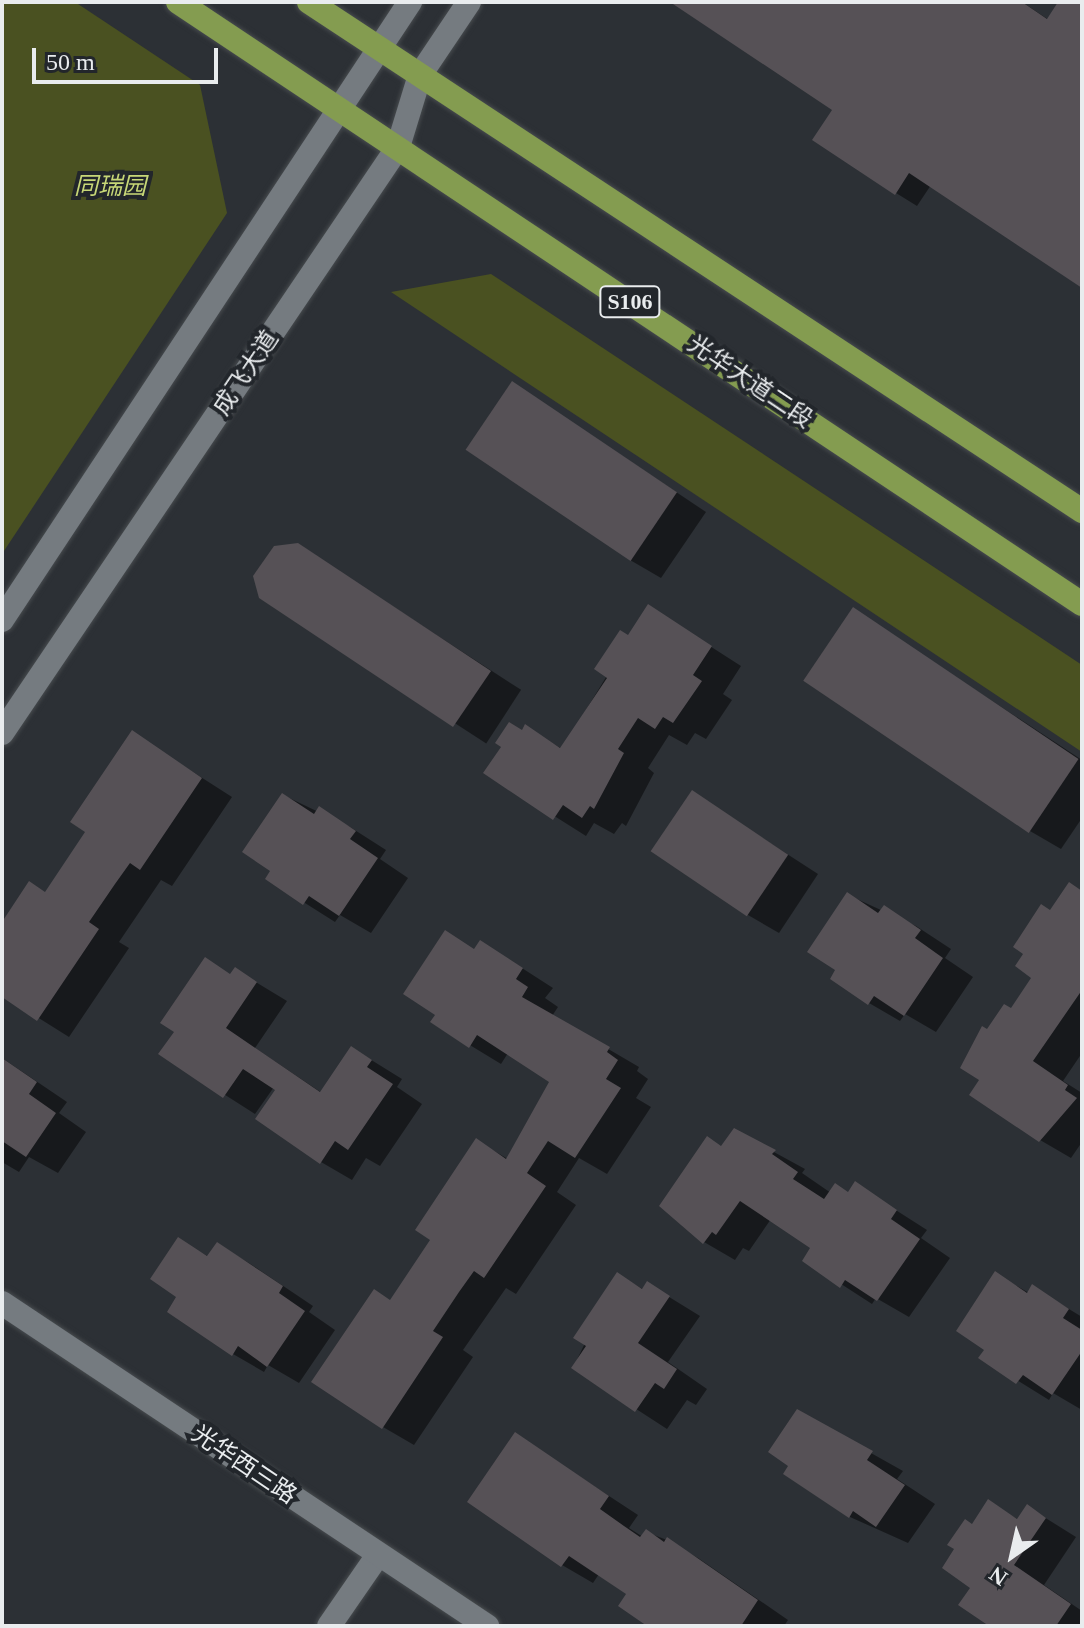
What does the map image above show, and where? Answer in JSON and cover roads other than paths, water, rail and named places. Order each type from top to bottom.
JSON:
[{"type":"main road","name":"光华大道二段","points":[[178,2],[1082,604]]},
{"type":"main road","points":[[309,2],[1082,511]]},
{"type":"main road","points":[[2,620],[410,2]]},
{"type":"main road","name":"成飞大道","points":[[2,733],[398,147],[420,75],[469,2]]},
{"type":"main road","name":"光华西三路","points":[[2,1303],[487,1626]]},
{"type":"main road","points":[[329,1626],[378,1555]]},
{"type":"park label","name":"同瑞园","points":[[110,187]]}]
